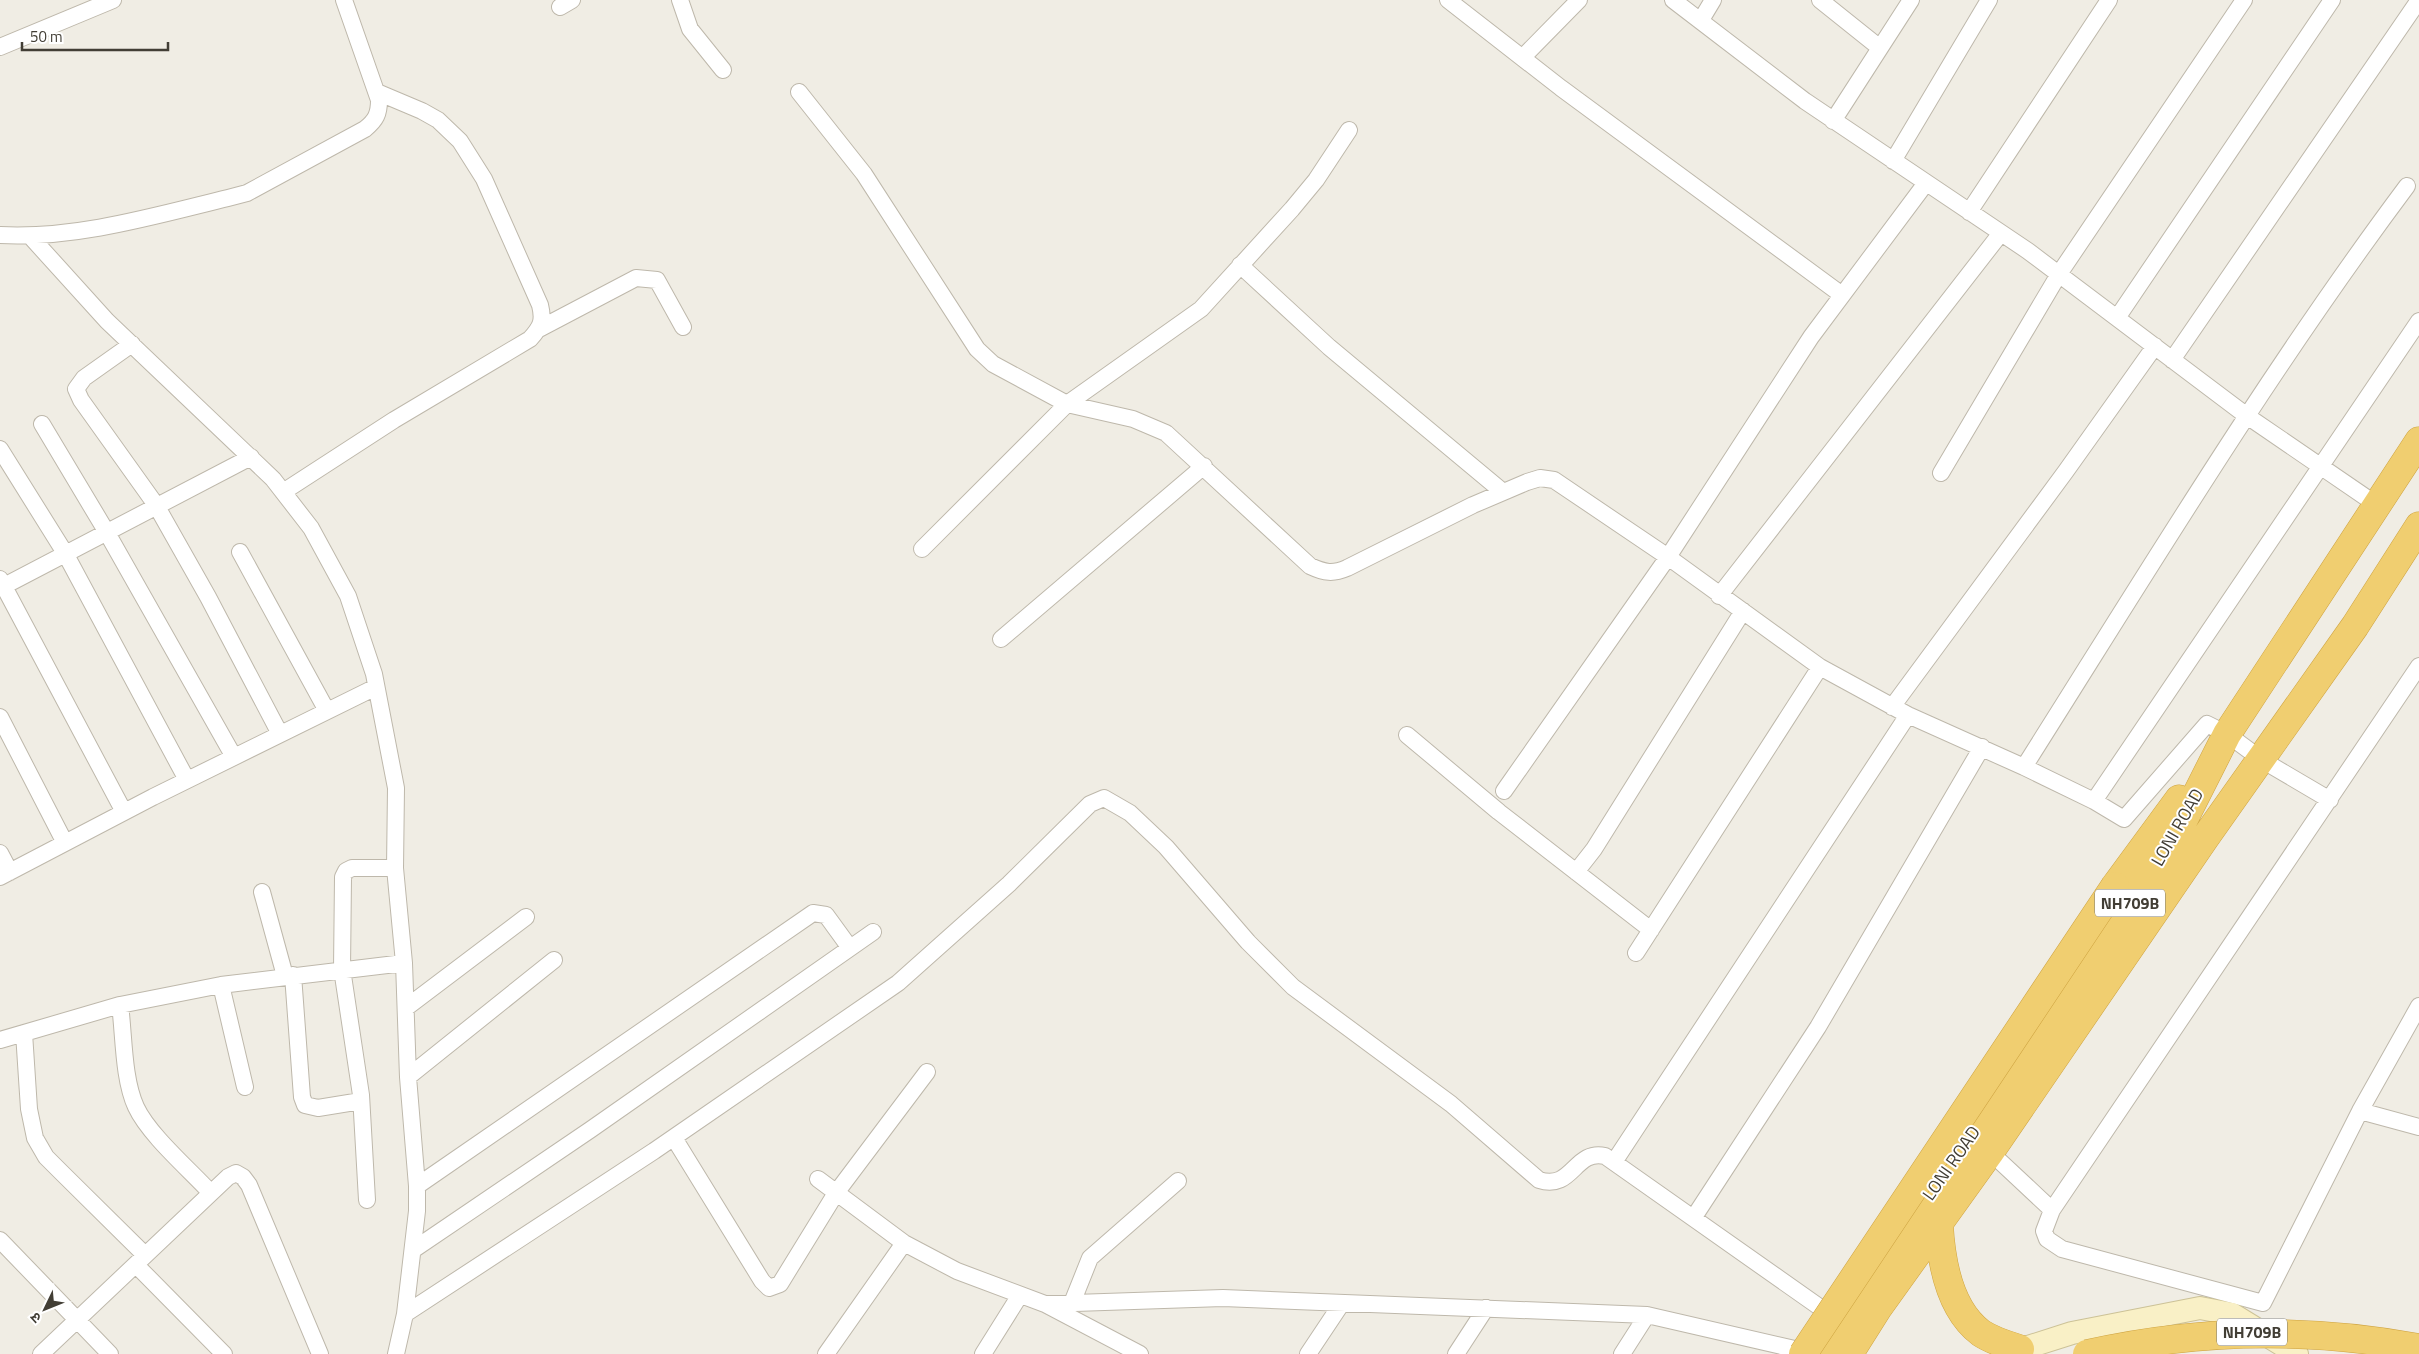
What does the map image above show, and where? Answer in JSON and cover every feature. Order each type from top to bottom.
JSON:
[{"type":"highway","name":"LONI ROAD","points":[[1822,1354],[2173,841],[2227,734],[2419,441]]},
{"type":"highway","name":"LONI ROAD","points":[[1849,1354],[2205,838],[2355,626],[2419,526]]},
{"type":"highway","name":"NH709B","points":[[1803,1354],[2115,886],[2227,734]]},
{"type":"highway","points":[[1939,1224],[1940,1243],[1949,1281],[1965,1317],[1981,1332],[2013,1352]]},
{"type":"highway","name":"NH709B","points":[[2087,1354],[2161,1340],[2242,1332],[2331,1335],[2419,1348]]},
{"type":"street","points":[[0,47],[96,3],[113,0]]},
{"type":"street","points":[[0,235],[30,236],[70,232],[159,214],[247,192],[365,129],[374,122],[379,113],[376,92],[344,0]]},
{"type":"street","points":[[680,0],[690,29],[722,70]]},
{"type":"street","points":[[1448,0],[1561,88],[1842,295]]},
{"type":"street","points":[[1523,57],[1579,0]]},
{"type":"street","points":[[1673,0],[1833,121],[2001,233],[2059,274],[2247,416],[2377,505]]},
{"type":"street","points":[[1700,20],[1714,0]]},
{"type":"street","points":[[1820,0],[1880,48]]},
{"type":"street","points":[[1833,121],[1911,0]]},
{"type":"street","points":[[1893,161],[1989,0]]},
{"type":"street","points":[[1969,212],[2110,0]]},
{"type":"street","points":[[1941,473],[2059,274],[2244,0]]},
{"type":"street","points":[[2117,318],[2332,0]]},
{"type":"street","points":[[2172,360],[2419,0]]},
{"type":"street","points":[[283,492],[394,420],[530,339],[539,329],[543,319],[540,305],[484,178],[474,160],[460,141],[438,120],[422,111],[376,92]]},
{"type":"street","points":[[799,92],[868,180],[977,349],[994,364],[1067,404],[1152,425],[1166,433],[1204,466],[1310,566],[1323,572],[1335,573],[1472,505],[1540,478],[1554,480],[1668,557],[1820,668],[1908,715],[2024,767],[2094,801],[2124,819],[2207,724],[2227,734],[2262,760],[2330,800]]},
{"type":"street","points":[[922,550],[1067,404],[1201,309],[1292,210],[1316,180],[1349,130]]},
{"type":"street","points":[[1504,791],[1668,557],[1812,337],[1926,183]]},
{"type":"street","points":[[2024,767],[2247,416],[2344,271],[2407,186]]},
{"type":"street","points":[[1719,596],[2001,233]]},
{"type":"street","points":[[30,236],[108,321],[251,457],[283,492],[311,528],[348,596],[376,687],[396,788],[395,868],[404,962],[408,1077],[417,1211],[405,1314],[396,1354]]},
{"type":"street","points":[[1240,265],[1329,347],[1503,492]]},
{"type":"street","points":[[539,329],[636,278],[656,280],[683,327]]},
{"type":"street","points":[[2094,801],[2419,321]]},
{"type":"street","points":[[132,344],[84,378],[76,390],[81,400],[156,505],[208,597],[280,734]]},
{"type":"street","points":[[1892,707],[2066,471],[2155,346]]},
{"type":"street","points":[[42,424],[106,531],[234,757]]},
{"type":"street","points":[[0,449],[65,553],[187,780]]},
{"type":"street","points":[[124,812],[2,582],[65,553],[251,457]]},
{"type":"street","points":[[1001,639],[1204,466]]},
{"type":"street","points":[[240,552],[328,711]]},
{"type":"street","points":[[1576,872],[1594,849],[1742,612]]},
{"type":"street","points":[[2419,666],[2052,1210],[2044,1231],[2047,1240],[2062,1249],[2263,1302],[2360,1112],[2419,1006]]},
{"type":"street","points":[[1636,953],[1820,668]]},
{"type":"street","points":[[0,853],[5,874],[187,780],[376,687]]},
{"type":"street","points":[[1614,1162],[1908,715]]},
{"type":"street","points":[[0,717],[65,843]]},
{"type":"street","points":[[1407,735],[1499,812],[1651,930]]},
{"type":"street","points":[[1694,1217],[1818,1027],[1982,747]]},
{"type":"street","points":[[405,1314],[674,1138],[898,983],[1009,884],[1090,804],[1104,798],[1130,813],[1166,847],[1248,942],[1293,987],[1450,1104],[1539,1180],[1548,1183],[1558,1182],[1567,1177],[1588,1156],[1596,1154],[1605,1156],[1842,1323]]},
{"type":"street","points":[[367,1200],[361,1101],[342,968],[343,877],[346,871],[352,868],[395,868]]},
{"type":"street","points":[[262,892],[289,976],[302,1097],[305,1105],[318,1108],[361,1101]]},
{"type":"street","points":[[416,1186],[813,913],[826,915],[850,948]]},
{"type":"street","points":[[406,1007],[526,917]]},
{"type":"street","points":[[413,1250],[873,932]]},
{"type":"street","points":[[408,1077],[554,960]]},
{"type":"street","points":[[0,1040],[120,1004],[221,985],[342,968],[404,962]]},
{"type":"street","points":[[221,985],[245,1088]]},
{"type":"street","points":[[120,1004],[129,1082],[136,1107],[152,1129],[211,1194]]},
{"type":"street","points":[[24,1033],[29,1108],[35,1138],[46,1157],[224,1354]]},
{"type":"street","points":[[674,1138],[762,1281],[769,1288],[780,1284],[836,1192],[927,1072]]},
{"type":"street","points":[[2360,1112],[2419,1127]]},
{"type":"street","points":[[1990,1152],[2052,1210]]},
{"type":"street","points":[[42,1354],[228,1177],[236,1173],[243,1176],[249,1184],[320,1354]]},
{"type":"street","points":[[818,1179],[904,1243],[957,1271],[1046,1304],[1140,1354]]},
{"type":"street","points":[[1072,1303],[1090,1258],[1178,1181]]},
{"type":"street","points":[[0,1240],[110,1354]]},
{"type":"street","points":[[826,1354],[904,1243]]},
{"type":"street","points":[[983,1354],[1020,1295]]},
{"type":"street","points":[[1046,1304],[1223,1298],[1647,1314],[1817,1354]]},
{"type":"street","points":[[1308,1354],[1342,1303]]},
{"type":"street","points":[[1456,1354],[1486,1308]]},
{"type":"street","points":[[2013,1352],[2072,1333],[2200,1308],[2232,1314],[2297,1354]]},
{"type":"street","points":[[1622,1354],[1647,1314]]}]
